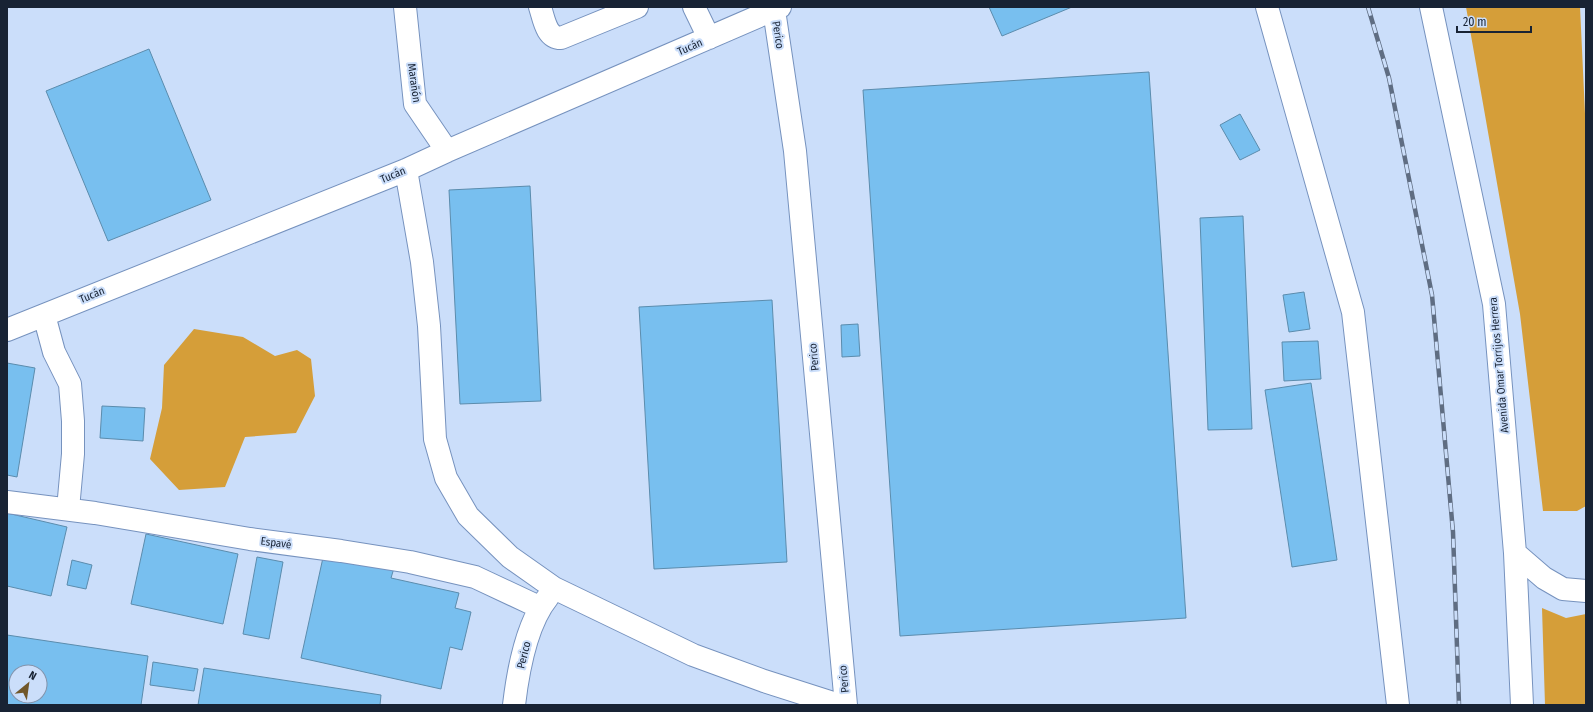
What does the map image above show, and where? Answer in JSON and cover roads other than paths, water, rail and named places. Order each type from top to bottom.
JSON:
[{"type":"main road","name":"Marañón","points":[[405,7],[415,104],[446,151]]},
{"type":"main road","points":[[540,7],[550,34],[556,38],[561,38],[637,7]]},
{"type":"main road","points":[[694,7],[709,38]]},
{"type":"main road","points":[[1267,7],[1354,312],[1398,705]]},
{"type":"main road","name":"Avenida Omar Torrijos Herrera","points":[[1431,7],[1494,304],[1515,553],[1522,705]]},
{"type":"main road","name":"Tucán","points":[[7,330],[406,170],[446,151],[777,8]]},
{"type":"main road","name":"Perico","points":[[777,8],[795,151],[846,705]]},
{"type":"main road","points":[[406,170],[423,269],[429,326],[435,439],[446,478],[468,516],[510,557],[554,588],[692,655],[764,681],[839,705]]},
{"type":"main road","points":[[44,315],[54,352],[70,384],[73,421],[73,454],[68,509]]},
{"type":"main road","name":"Espavé","points":[[7,502],[68,509],[250,540],[341,551],[410,562],[475,577],[539,607]]},
{"type":"main road","points":[[1515,553],[1544,578],[1563,589],[1586,591]]},
{"type":"main road","name":"Perico","points":[[514,705],[524,648],[539,607],[554,588]]},
{"type":"railway","points":[[1368,7],[1389,78],[1432,295],[1453,532],[1459,705]]}]
